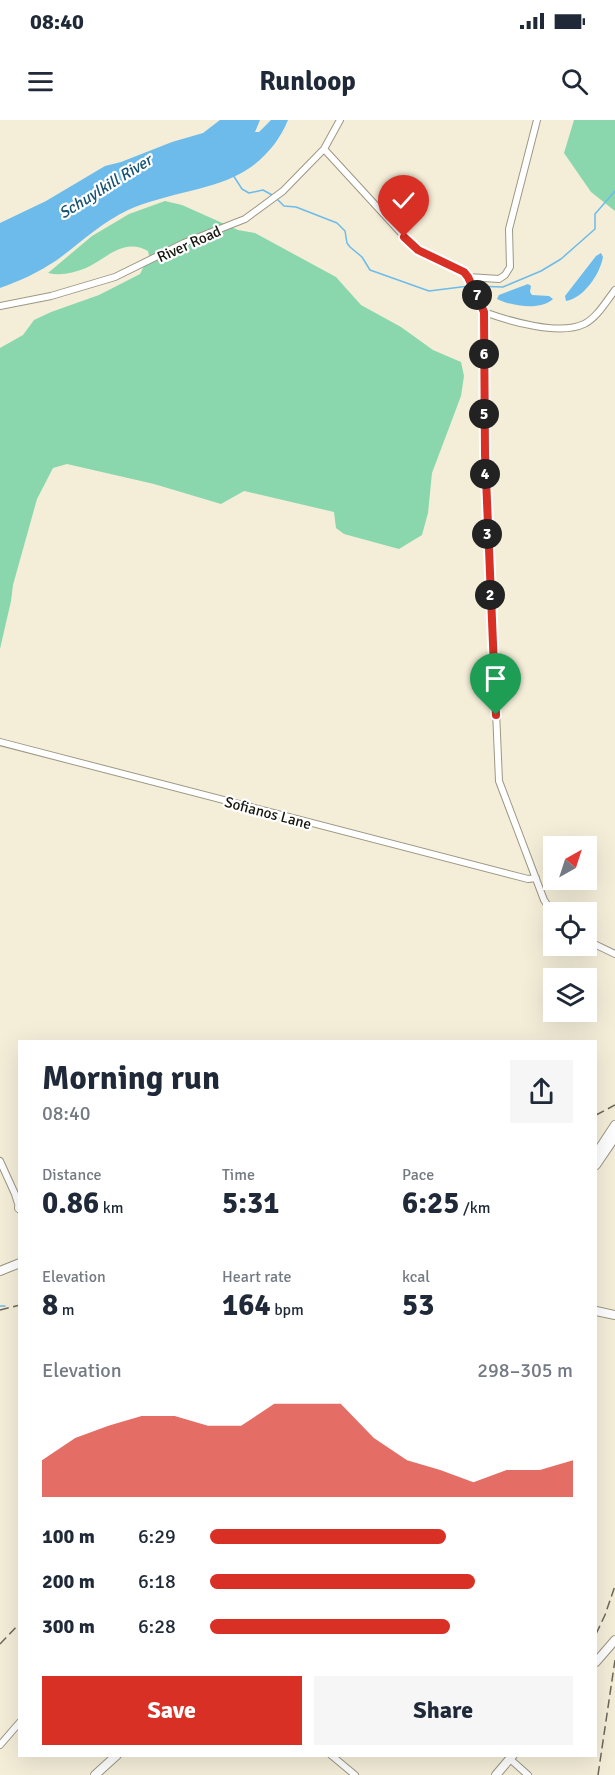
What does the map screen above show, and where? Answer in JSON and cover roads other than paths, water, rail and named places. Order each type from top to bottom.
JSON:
[{"type":"highway","points":[[0,1272],[18,1264]]},
{"type":"highway","points":[[0,1277],[18,1269]]},
{"type":"highway","points":[[597,1310],[615,1310]]},
{"type":"highway","points":[[597,1310],[615,1316]]},
{"type":"main road","points":[[597,1163],[615,1125]]},
{"type":"main road","points":[[597,1146],[611,1137]]},
{"type":"main road","points":[[597,1153],[611,1137]]},
{"type":"main road","points":[[597,1661],[615,1640]]},
{"type":"main road","points":[[95,1775],[115,1757]]},
{"type":"main road","points":[[496,1775],[511,1757]]},
{"type":"street","name":"River Road","points":[[0,306],[51,296],[115,277],[184,243],[245,219],[283,191],[324,149],[340,120]]},
{"type":"street","points":[[468,277],[499,279],[510,267],[509,230],[537,120]]},
{"type":"street","points":[[324,149],[413,246],[458,269],[468,277],[484,312],[487,522],[499,781],[545,902]]},
{"type":"street","points":[[484,312],[519,324],[547,327],[585,324],[615,290]]},
{"type":"street","name":"Sofianos Lane","points":[[0,742],[322,827],[528,879],[536,878]]},
{"type":"street","points":[[597,945],[615,954]]},
{"type":"street","points":[[0,1161],[18,1206]]},
{"type":"street","points":[[0,1745],[18,1724]]},
{"type":"street","points":[[333,1757],[355,1775]]},
{"type":"street","points":[[511,1757],[528,1775]]},
{"type":"water","name":"Schuylkill River","points":[[220,120],[260,120],[255,132],[259,132],[271,120],[288,120],[272,148],[248,169],[221,182],[158,199],[128,210],[100,227],[57,260],[29,276],[0,288],[0,223],[46,201],[105,166],[203,133]]},
{"type":"water","points":[[601,253],[603,257],[595,278],[579,295],[566,301],[565,296],[596,256]]},
{"type":"water","points":[[528,284],[531,286],[532,295],[549,296],[553,299],[541,305],[526,306],[510,304],[497,299],[499,295]]},
{"type":"waterway","points":[[233,175],[242,189],[249,193],[263,190],[274,196]]},
{"type":"waterway","points":[[474,286],[503,287],[541,271],[561,259],[595,229],[595,214],[615,191]]},
{"type":"waterway","points":[[277,199],[284,206],[296,207],[337,223],[345,231],[347,243],[362,257],[370,270],[429,291],[469,286]]},
{"type":"waterway","points":[[0,1306],[5,1306]]},
{"type":"railway","points":[[597,1114],[615,1105]]},
{"type":"railway","points":[[0,1310],[18,1306]]},
{"type":"railway","points":[[597,1632],[615,1586]]},
{"type":"railway","points":[[0,1644],[18,1625]]},
{"type":"railway","points":[[598,1775],[615,1660]]}]
